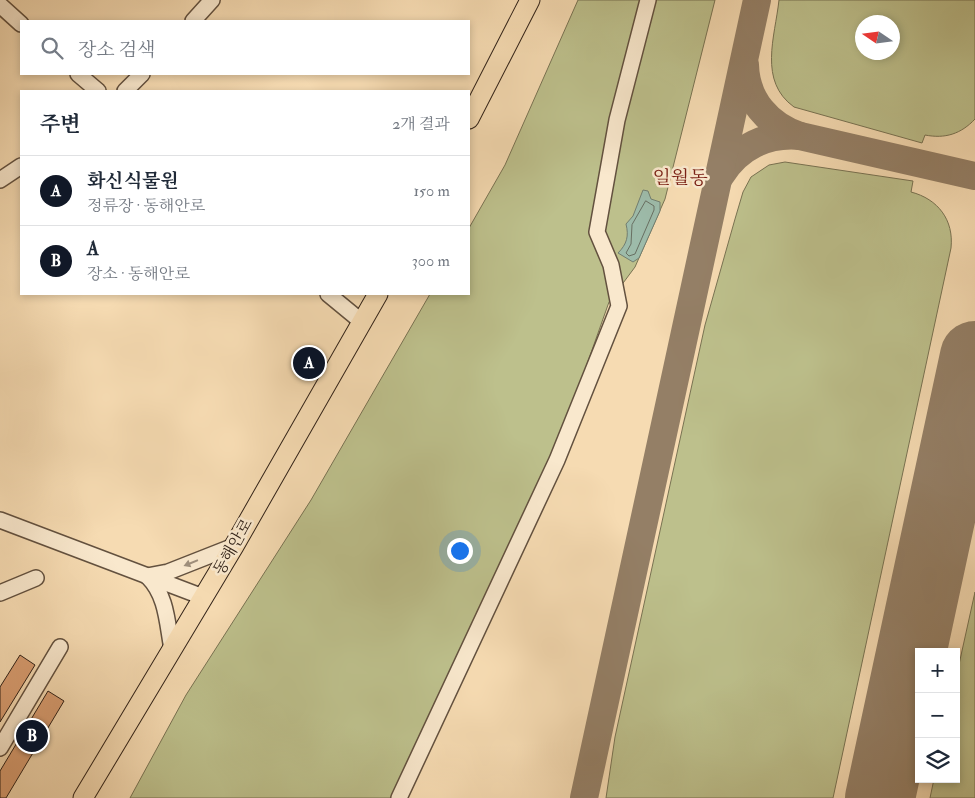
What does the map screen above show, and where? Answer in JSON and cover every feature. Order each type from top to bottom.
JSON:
[{"type":"main road","points":[[470,117],[530,0]]},
{"type":"main road","name":"동해안로","points":[[83,798],[234,546],[377,295]]},
{"type":"street","points":[[193,20],[212,0]]},
{"type":"street","points":[[399,798],[557,460],[619,306],[611,265],[597,232],[617,120],[648,0]]},
{"type":"street","points":[[0,5],[20,23]]},
{"type":"street","points":[[79,75],[97,90]]},
{"type":"street","points":[[126,90],[141,75]]},
{"type":"street","points":[[0,180],[20,167]]},
{"type":"street","points":[[329,295],[362,322]]},
{"type":"street","points":[[0,520],[203,597]]},
{"type":"street","points":[[146,576],[168,572],[234,546]]},
{"type":"street","points":[[146,576],[158,590],[164,604],[172,649]]},
{"type":"street","points":[[0,593],[36,578]]},
{"type":"street","points":[[0,748],[60,647]]},
{"type":"green space","points":[[578,0],[715,0],[665,199],[635,267],[609,302],[563,432],[396,798],[130,798],[186,695],[311,500],[429,295],[470,295],[470,226],[505,165]]},
{"type":"green space","points":[[779,0],[975,0],[975,119],[958,132],[946,136],[925,135],[922,143],[794,107],[783,96],[776,85],[772,71],[772,43]]},
{"type":"green space","points":[[785,162],[913,181],[911,192],[921,195],[936,205],[947,220],[951,238],[951,248],[833,798],[606,798],[615,737],[705,325],[743,192],[751,177],[769,165]]},
{"type":"green space","points":[[975,592],[975,798],[930,798],[933,783],[960,783],[960,660]]},
{"type":"water","points":[[643,190],[648,191],[651,199],[660,202],[660,211],[639,258],[633,262],[618,253],[626,240],[626,224],[633,216]]},
{"type":"building","points":[[20,655],[35,665],[0,722],[0,687]]},
{"type":"building","points":[[48,691],[64,701],[6,798],[0,798],[0,771]]},
{"type":"taxiway","points":[[584,798],[757,0]]},
{"type":"taxiway","points":[[721,175],[736,157],[754,144],[776,137],[800,136],[778,125],[761,110],[754,100],[746,78],[745,65]]},
{"type":"taxiway","points":[[800,136],[975,176]]},
{"type":"runway","points":[[880,798],[975,356]]},
{"type":"place","name":"화신식물원","points":[[309,363]]},
{"type":"place","name":"A","points":[[32,736]]},
{"type":"district","name":"일월동","points":[[680,178]]}]
